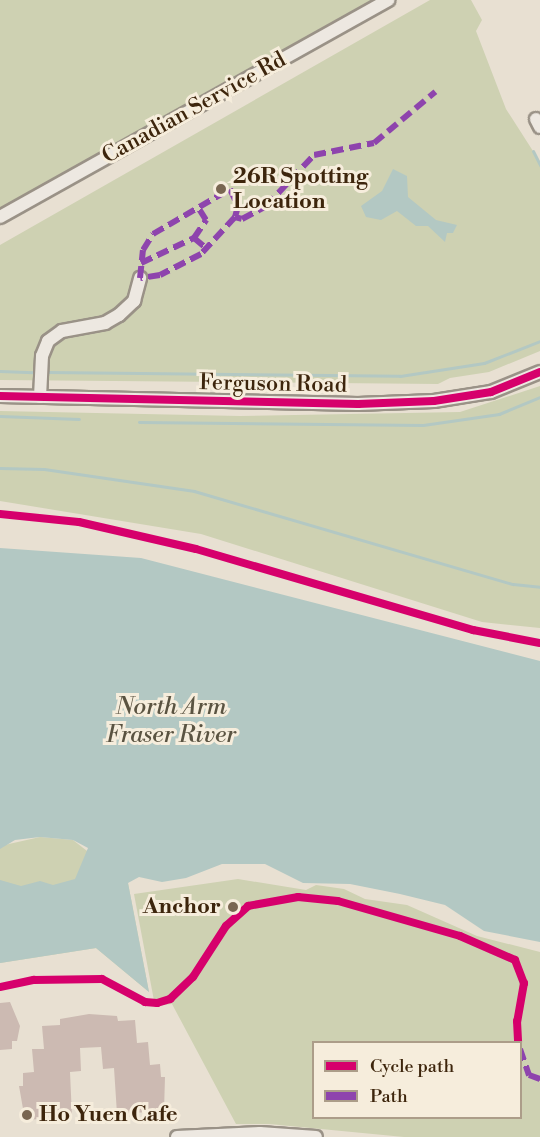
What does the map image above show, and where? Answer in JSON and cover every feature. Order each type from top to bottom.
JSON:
[{"type":"street","name":"Canadian Service Rd","points":[[0,217],[388,0]]},
{"type":"street","points":[[40,397],[42,356],[48,341],[62,331],[105,323],[119,315],[134,301],[140,278]]},
{"type":"street","name":"Ferguson Road","points":[[0,396],[358,404],[434,402],[491,392],[540,372]]},
{"type":"street","points":[[177,1137],[261,1135],[316,1137]]},
{"type":"green space","points":[[0,0],[375,0],[0,209]]},
{"type":"green space","points":[[430,0],[471,0],[482,20],[476,31],[506,109],[540,162],[540,351],[489,372],[450,378],[438,384],[0,380],[0,245]]},
{"type":"green space","points":[[540,386],[540,628],[482,622],[201,534],[0,501],[0,411],[240,416],[460,412]]},
{"type":"green space","points":[[40,837],[73,840],[128,883],[149,992],[96,948],[0,963],[0,846]]},
{"type":"green space","points":[[238,879],[306,890],[316,885],[344,889],[365,899],[407,905],[477,936],[540,952],[540,1137],[404,1137],[269,1124],[236,1124],[172,1004],[155,1006],[134,894]]},
{"type":"water","points":[[393,169],[407,176],[408,197],[436,220],[457,225],[453,233],[447,233],[445,242],[428,226],[416,226],[397,211],[381,220],[366,217],[361,206],[382,191]]},
{"type":"water","name":"North Arm Fraser River","points":[[0,548],[141,558],[540,661],[540,942],[484,931],[445,905],[350,884],[303,883],[265,864],[222,864],[186,878],[162,882],[139,877],[128,883],[149,992],[96,948],[0,963],[0,880],[21,886],[40,881],[53,885],[75,879],[88,848],[73,840],[40,837],[15,840],[0,849]]},
{"type":"building","points":[[10,1002],[20,1026],[17,1041],[12,1041],[12,1049],[0,1050],[0,1003]]},
{"type":"building","points":[[89,1014],[117,1016],[118,1021],[135,1020],[137,1043],[148,1042],[150,1065],[160,1064],[161,1077],[165,1077],[164,1111],[117,1114],[114,1068],[103,1069],[101,1047],[80,1048],[81,1071],[70,1072],[72,1117],[25,1120],[19,1086],[23,1086],[23,1073],[34,1072],[32,1049],[44,1049],[42,1026],[60,1025],[60,1019]]},
{"type":"waterway","points":[[533,151],[540,165]]},
{"type":"waterway","points":[[47,372],[400,376],[484,363],[540,341]]},
{"type":"waterway","points":[[0,371],[33,372]]},
{"type":"waterway","points":[[139,422],[423,425],[499,414],[540,397]]},
{"type":"waterway","points":[[0,416],[79,419]]},
{"type":"waterway","points":[[0,468],[44,469],[194,491],[513,584],[540,587]]},
{"type":"marked path","points":[[235,217],[242,219],[266,206],[314,155],[374,143],[435,92]]},
{"type":"marked path","points":[[230,189],[238,206],[235,217],[201,254],[160,275],[140,278],[143,250],[153,234],[230,189]]},
{"type":"marked path","points":[[194,238],[206,220],[199,209]]},
{"type":"marked path","points":[[141,263],[194,238],[206,248]]},
{"type":"marked path","points":[[522,1055],[529,1075],[540,1079]]},
{"type":"cycle path","points":[[0,396],[358,404],[434,401],[491,392],[540,372]]},
{"type":"cycle path","points":[[0,514],[79,522],[196,549],[473,630],[540,643]]},
{"type":"cycle path","points":[[0,987],[34,980],[102,979],[145,1002],[157,1003],[170,999],[193,977],[226,926],[248,906],[298,897],[338,901],[460,936],[515,960],[524,983],[517,1021],[518,1041]]},
{"type":"place","name":"26R Spotting Location","points":[[221,189]]},
{"type":"place","name":"Anchor","points":[[233,907]]},
{"type":"place","name":"Ho Yuen Cafe","points":[[27,1115]]}]
